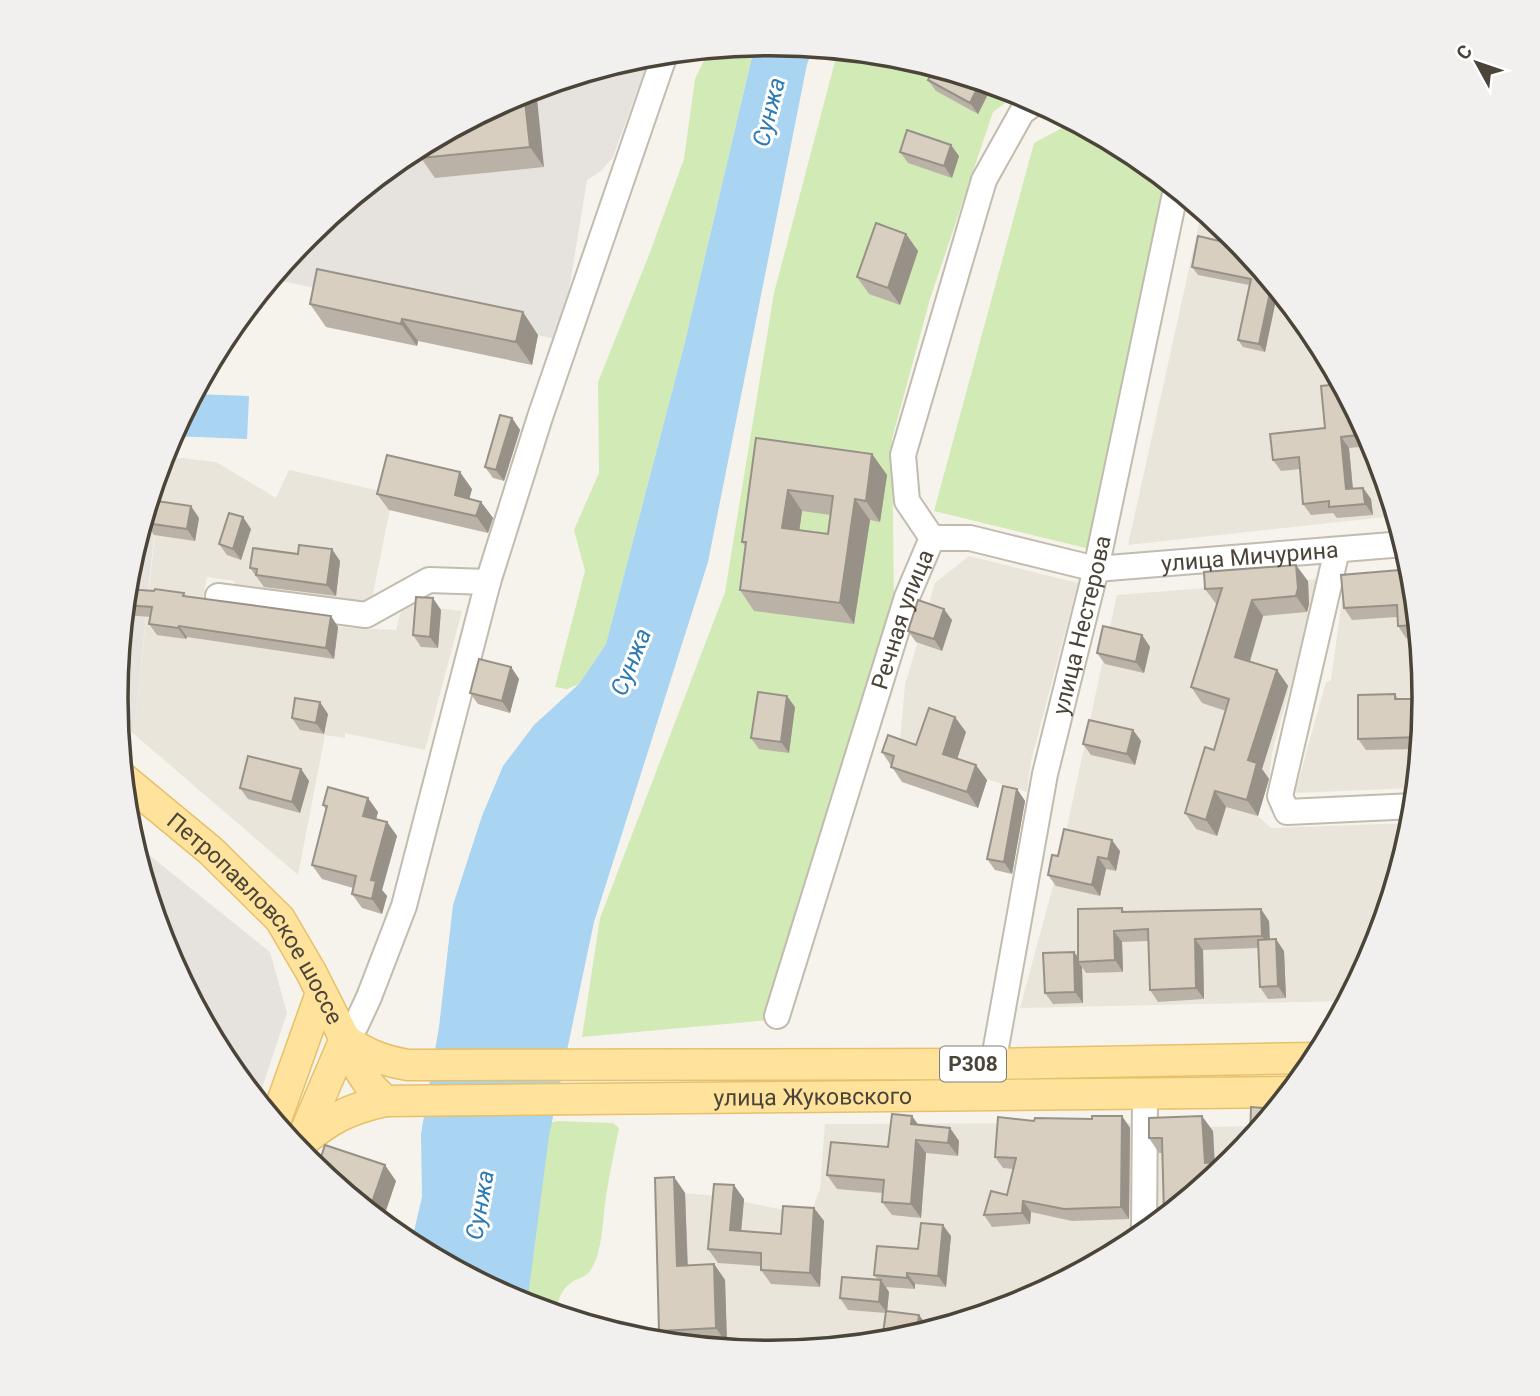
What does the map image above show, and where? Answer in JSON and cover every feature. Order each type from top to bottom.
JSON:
[{"type":"main road","name":"Петропавловское шоссе","points":[[134,787],[211,851],[280,919],[361,1074],[398,1101]]},
{"type":"main road","points":[[280,1108],[321,993]]},
{"type":"main road","name":"P308","points":[[345,1039],[362,1052],[376,1058],[408,1065],[993,1064],[1302,1058]]},
{"type":"main road","points":[[280,1108],[327,1053],[345,1039]]},
{"type":"main road","points":[[303,1138],[345,1039]]},
{"type":"main road","name":"улица Жуковского","points":[[306,1141],[337,1116],[356,1107],[398,1101],[1276,1092]]},
{"type":"street","points":[[345,1039],[356,1025],[369,997],[404,906],[488,582],[540,417],[661,65]]},
{"type":"street","name":"Речная улица","points":[[777,1017],[907,597],[932,538],[907,501],[903,455],[984,180],[1027,110]]},
{"type":"street","name":"улица Нестерова","points":[[993,1064],[1045,774],[1096,569],[1174,199]]},
{"type":"street","name":"улица Мичурина","points":[[932,538],[970,538],[1096,569],[1393,545]]},
{"type":"street","points":[[1337,550],[1280,796],[1286,812],[1403,807]]},
{"type":"street","points":[[218,596],[366,615],[429,580],[488,582]]},
{"type":"street","points":[[1144,1219],[1145,1094]]},
{"type":"shaded area","points":[[646,68],[613,157],[601,171],[587,180],[561,340],[282,281],[347,215],[413,164],[449,142],[524,105],[564,90]]},
{"type":"shaded area","points":[[1200,221],[1253,275],[1304,341],[1346,414],[1363,452],[1386,517],[1128,545]]},
{"type":"shaded area","points":[[175,457],[216,462],[276,498],[289,470],[393,494],[371,604],[238,592],[234,581],[207,577],[201,608],[338,627],[396,630],[401,611],[412,605],[462,611],[425,750],[345,733],[345,738],[325,735],[298,875],[134,734],[158,506]]},
{"type":"shaded area","points":[[157,509],[154,535],[134,734],[129,731],[128,698],[133,614],[140,573]]},
{"type":"shaded area","points":[[969,556],[1078,583],[1031,761],[1027,792],[899,751],[905,685],[935,583]]},
{"type":"shaded area","points":[[1400,573],[1411,656],[1411,740],[1406,788],[1295,793],[1326,682],[1331,680],[1345,578]]},
{"type":"shaded area","points":[[1320,579],[1272,753],[1269,779],[1258,816],[1271,828],[1400,823],[1378,904],[1363,944],[1336,1001],[1020,1008],[1059,864],[1117,595]]},
{"type":"shaded area","points":[[147,854],[270,952],[287,1013],[261,1090],[236,1055],[194,982],[162,904]]},
{"type":"shaded area","points":[[1133,1123],[1133,1228],[1091,1254],[1016,1291],[976,1306],[895,1328],[854,1335],[770,1340],[728,1339],[665,1331],[658,1191],[708,1195],[810,1215],[820,1189],[825,1124]]},
{"type":"shaded area","points":[[1248,1126],[1193,1181],[1150,1215],[1150,1128]]},
{"type":"green space","points":[[752,56],[684,346],[606,644],[579,684],[567,689],[555,687],[585,571],[574,530],[599,473],[598,382],[684,159],[695,79],[705,59]]},
{"type":"green space","points":[[836,59],[895,68],[936,78],[1007,102],[993,112],[930,299],[892,439],[894,602],[781,1019],[582,1037],[600,918],[725,592],[774,293]]},
{"type":"green space","points":[[1063,127],[1127,164],[1171,197],[1094,550],[934,511],[1034,143]]},
{"type":"green space","points":[[548,1123],[613,1123],[619,1128],[595,1261],[588,1273],[565,1289],[558,1304],[514,1287]]},
{"type":"water","name":"Сунжа","points":[[752,57],[810,57],[708,562],[594,922],[549,1136],[528,1293],[486,1274],[414,1232],[422,1197],[421,1134],[439,1027],[453,905],[482,816],[503,766],[534,725],[579,684],[606,644],[684,346]]},
{"type":"water","points":[[205,394],[249,396],[247,439],[184,436]]},
{"type":"building","points":[[930,77],[976,90],[970,103],[928,80]]},
{"type":"building","points":[[525,104],[530,147],[423,158],[486,122]]},
{"type":"building","points":[[907,130],[951,145],[944,166],[900,152]]},
{"type":"building","points":[[876,223],[906,234],[888,288],[857,277]]},
{"type":"building","points":[[1198,236],[1221,241],[1253,275],[1269,295],[1259,344],[1238,340],[1251,279],[1192,267]]},
{"type":"building","points":[[317,269],[523,312],[516,342],[402,319],[401,324],[310,304]]},
{"type":"building","points":[[1330,385],[1356,435],[1341,437],[1346,489],[1363,488],[1365,504],[1329,507],[1329,501],[1303,504],[1299,457],[1273,460],[1270,434],[1325,428],[1321,386]]},
{"type":"building","points":[[500,415],[512,418],[496,470],[485,467]]},
{"type":"building","points":[[756,438],[872,454],[866,501],[855,499],[840,603],[740,590],[746,542],[742,542]],"holes":[[[788,490],[833,496],[828,534],[782,528]]]},
{"type":"building","points":[[387,455],[460,472],[455,495],[481,502],[476,516],[377,494]]},
{"type":"building","points":[[159,501],[191,506],[187,529],[152,524]]},
{"type":"building","points":[[229,513],[243,517],[233,549],[219,544]]},
{"type":"building","points":[[299,545],[332,549],[327,585],[256,575],[257,569],[250,568],[253,548],[298,554]]},
{"type":"building","points":[[1296,565],[1296,596],[1252,600],[1235,657],[1277,670],[1248,760],[1257,763],[1247,800],[1215,791],[1206,820],[1185,813],[1205,747],[1214,750],[1229,699],[1191,687],[1222,588],[1205,589],[1204,572]]},
{"type":"building","points":[[1399,570],[1408,625],[1398,626],[1397,605],[1344,608],[1341,575]]},
{"type":"building","points":[[155,589],[184,593],[183,596],[331,616],[326,648],[149,624],[152,607],[134,606],[137,590]]},
{"type":"building","points":[[416,597],[433,598],[430,637],[413,635]]},
{"type":"building","points":[[918,600],[944,609],[934,639],[908,631]]},
{"type":"building","points":[[1103,626],[1142,635],[1136,662],[1097,653]]},
{"type":"building","points":[[479,659],[511,667],[502,701],[470,693]]},
{"type":"building","points":[[758,692],[787,696],[781,742],[751,738]]},
{"type":"building","points":[[1395,694],[1395,699],[1412,699],[1411,737],[1358,739],[1358,695]]},
{"type":"building","points":[[295,698],[320,702],[316,723],[292,718]]},
{"type":"building","points":[[929,708],[955,717],[943,754],[976,765],[967,792],[891,767],[894,756],[882,752],[888,735],[916,745]]},
{"type":"building","points":[[1089,720],[1133,730],[1127,754],[1083,744]]},
{"type":"building","points":[[248,756],[301,769],[292,802],[240,788]]},
{"type":"building","points":[[1003,786],[1017,789],[1004,862],[987,859]]},
{"type":"building","points":[[328,787],[368,798],[363,816],[387,822],[371,880],[376,881],[372,899],[352,894],[356,876],[312,865],[327,806],[323,805]]},
{"type":"building","points":[[1064,829],[1112,840],[1108,859],[1098,857],[1092,885],[1048,875],[1052,855],[1058,856]]},
{"type":"building","points":[[1122,908],[1122,912],[1261,909],[1262,936],[1195,939],[1196,988],[1150,990],[1148,929],[1114,931],[1115,960],[1078,962],[1078,909]]},
{"type":"building","points":[[1276,939],[1278,986],[1260,987],[1258,940]]},
{"type":"building","points":[[1074,952],[1075,992],[1045,993],[1043,953]]},
{"type":"building","points":[[1251,1107],[1264,1108],[1253,1121],[1250,1124]]},
{"type":"building","points":[[892,1114],[912,1116],[911,1124],[950,1128],[948,1143],[916,1140],[911,1204],[882,1202],[884,1180],[827,1175],[831,1142],[888,1147]]},
{"type":"building","points":[[1092,1116],[1122,1116],[1121,1207],[1064,1209],[1023,1201],[1022,1213],[984,1215],[991,1191],[1007,1195],[1016,1158],[995,1157],[998,1117],[1034,1121],[1035,1118],[1092,1119]]},
{"type":"building","points":[[1202,1116],[1205,1163],[1213,1162],[1164,1205],[1162,1138],[1149,1138],[1149,1118]]},
{"type":"building","points":[[325,1145],[385,1165],[372,1202],[347,1181],[321,1157]]},
{"type":"building","points":[[674,1177],[677,1266],[714,1264],[716,1328],[659,1330],[655,1178]]},
{"type":"building","points":[[714,1184],[734,1185],[730,1230],[781,1234],[783,1206],[814,1208],[810,1273],[761,1270],[761,1253],[708,1249]]},
{"type":"building","points":[[921,1223],[943,1225],[938,1276],[907,1273],[907,1278],[874,1275],[877,1246],[918,1249]]},
{"type":"building","points":[[842,1277],[881,1280],[879,1302],[840,1298]]},
{"type":"building","points":[[886,1311],[919,1315],[918,1322],[883,1330]]}]
